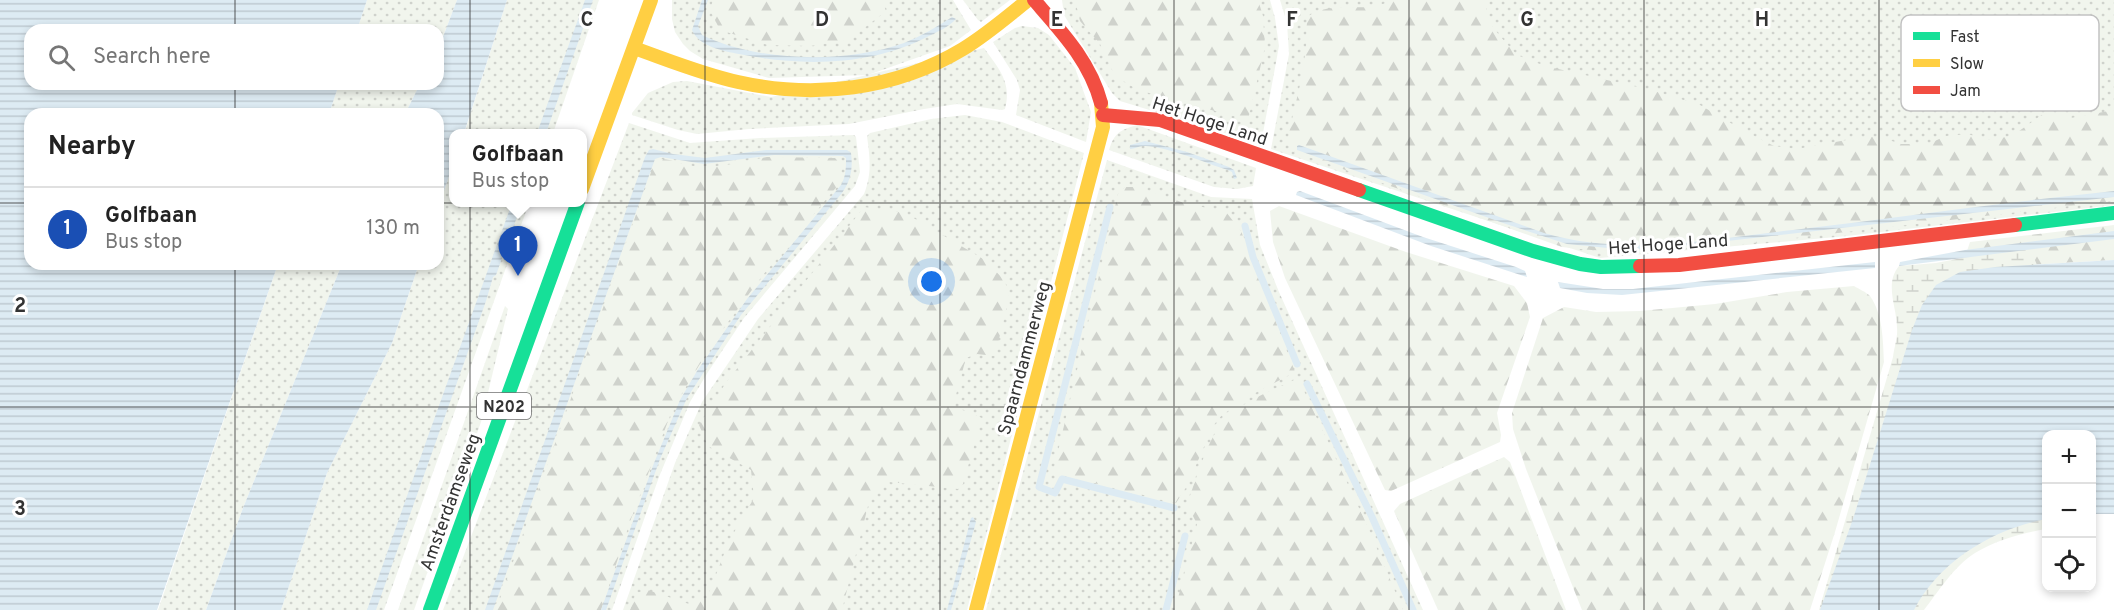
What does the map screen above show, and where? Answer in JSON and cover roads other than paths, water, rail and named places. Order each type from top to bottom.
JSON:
[{"type":"street","points":[[587,175],[651,0]]},
{"type":"street","points":[[634,48],[717,76],[762,86],[790,89],[849,87],[898,78],[936,64],[983,36],[1028,0]]},
{"type":"street","points":[[1034,0],[1078,53],[1090,72],[1099,94],[1103,115]]},
{"type":"street","name":"Het Hoge Land","points":[[1103,115],[1160,120],[1533,251],[1580,264],[1601,267],[1678,265],[2114,213]]},
{"type":"street","name":"Spaarndammerweg","points":[[976,610],[1097,152],[1103,115]]},
{"type":"street","name":"Amsterdamseweg","points":[[430,610],[576,207]]},
{"type":"waterway","points":[[1110,207],[1039,487],[1055,493],[1062,479],[1174,508]]},
{"type":"waterway","points":[[1245,226],[1253,257],[1297,364]]},
{"type":"waterway","points":[[1307,384],[1372,517],[1413,610]]},
{"type":"waterway","points":[[1166,610],[1185,536]]},
{"type":"place","name":"Golfbaan","points":[[518,276]]}]
